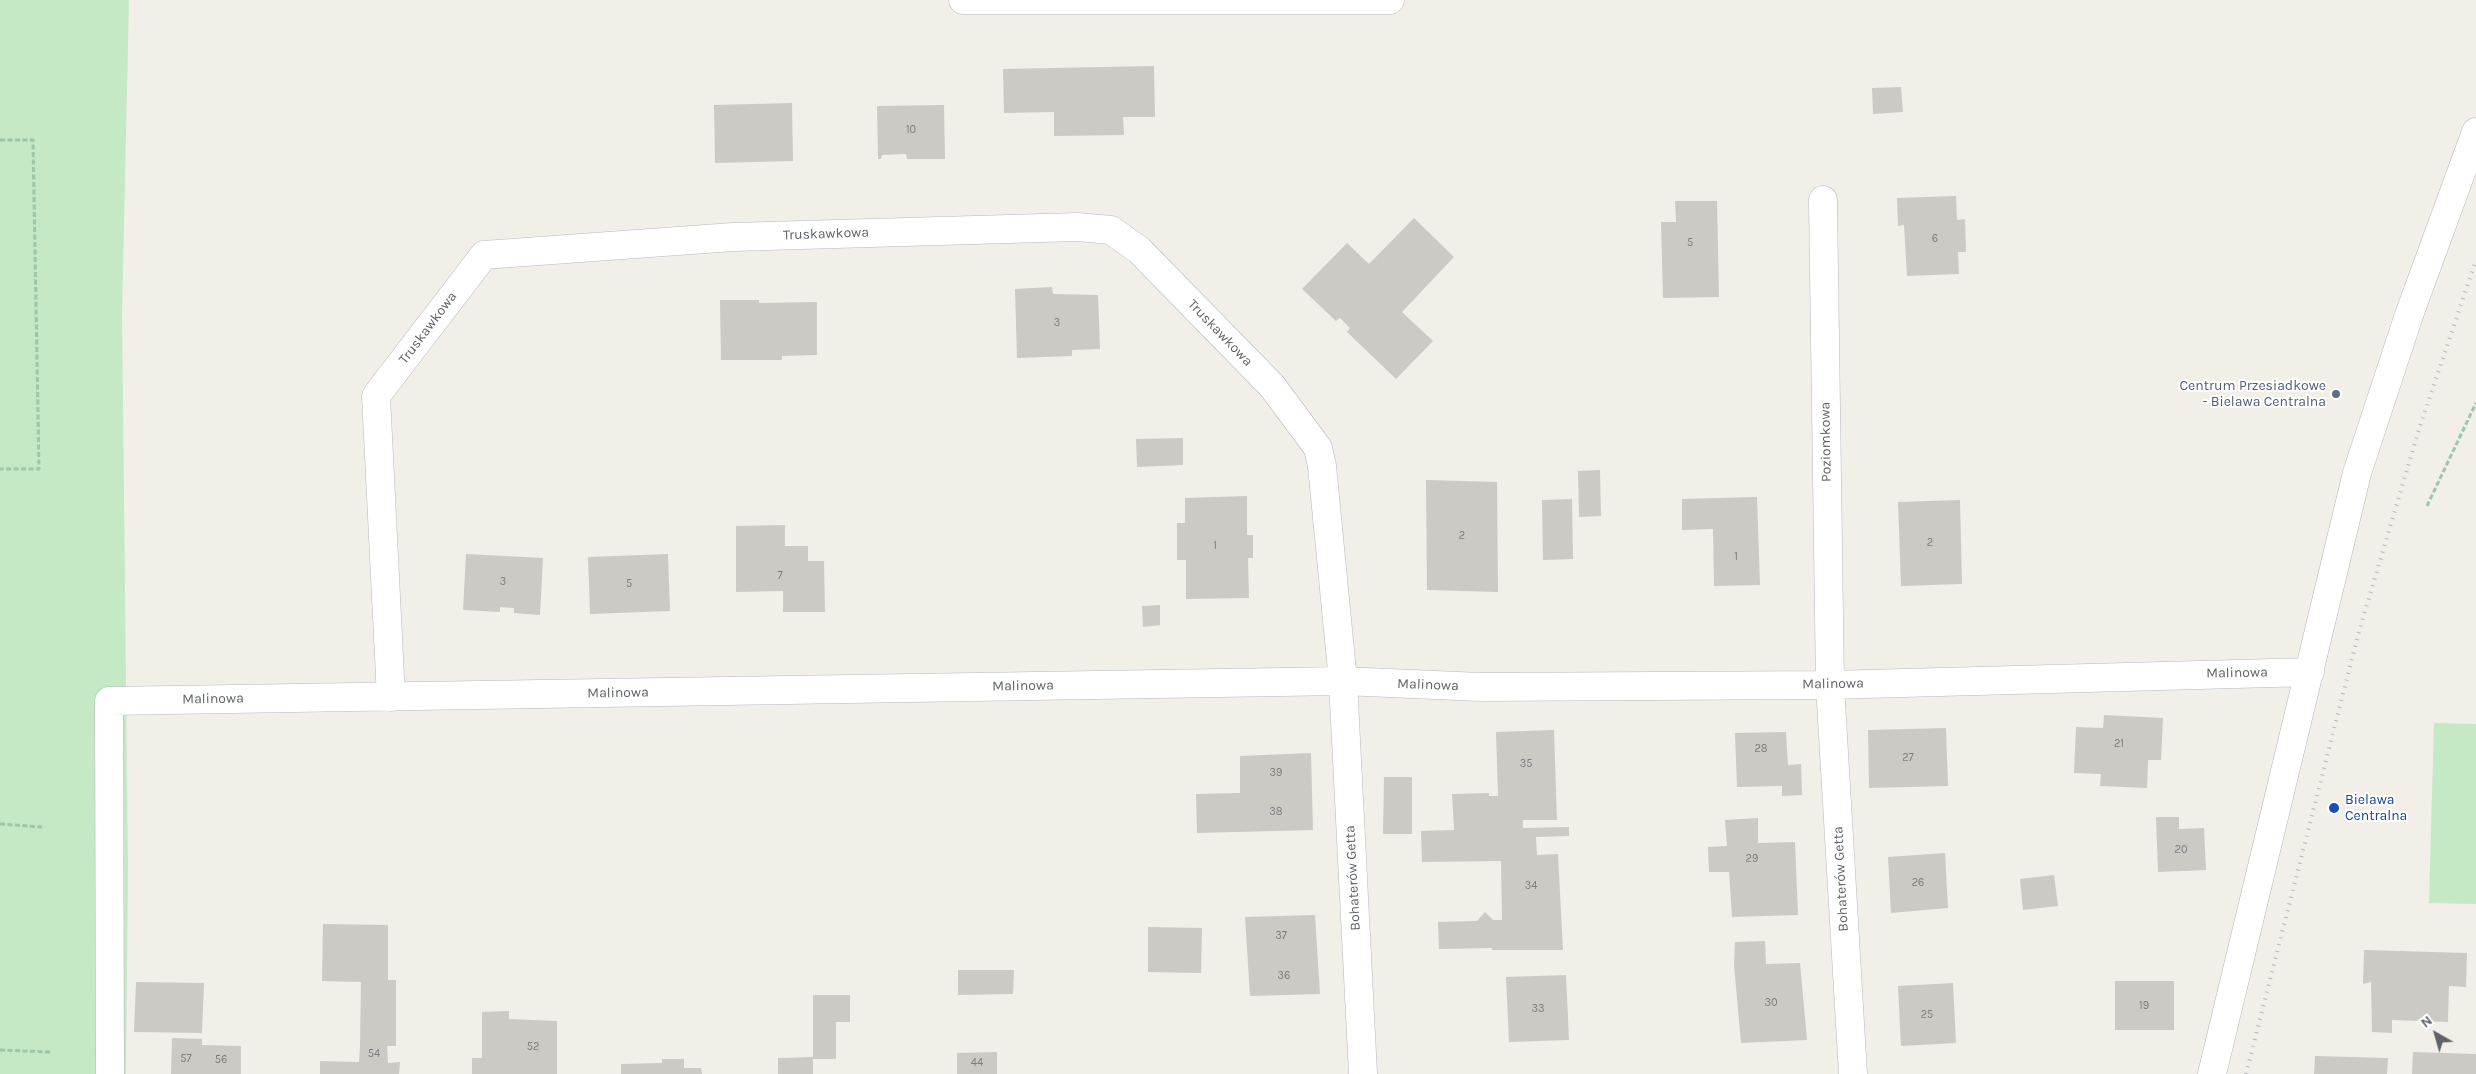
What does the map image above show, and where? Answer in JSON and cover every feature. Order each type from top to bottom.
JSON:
[{"type":"street","points":[[962,0],[1390,0]]},
{"type":"street","points":[[2212,1074],[2357,473],[2409,316],[2476,132]]},
{"type":"street","name":"Poziomkowa","points":[[1823,200],[1830,684]]},
{"type":"street","name":"Truskawkowa","points":[[391,697],[376,396],[484,255],[733,237],[1077,226],[1111,230],[1139,250],[1272,386],[1318,448],[1322,466],[1343,681]]},
{"type":"street","name":"Malinowa","points":[[110,1074],[108,701],[1343,681],[1481,687],[1830,684],[2310,672]]},
{"type":"street","name":"Bohaterów Getta","points":[[1343,681],[1363,1074]]},
{"type":"street","name":"Bohaterów Getta","points":[[1830,684],[1853,1074]]},
{"type":"path","points":[[0,140],[33,140],[39,470],[0,469]]},
{"type":"path","points":[[2427,506],[2476,403]]},
{"type":"path","points":[[0,824],[42,827]]},
{"type":"path","points":[[0,1050],[51,1052]]},
{"type":"green space","points":[[0,0],[129,0],[122,313],[128,870],[126,1074],[0,1074]]},
{"type":"green space","points":[[2434,723],[2476,724],[2476,904],[2429,903]]},
{"type":"building","points":[[1154,66],[1155,117],[1123,117],[1124,135],[1054,136],[1054,112],[1004,113],[1003,69]]},
{"type":"building","points":[[1901,87],[1903,112],[1873,114],[1872,88]]},
{"type":"building","points":[[792,103],[793,161],[715,163],[714,105]]},
{"type":"building","points":[[944,105],[945,159],[907,159],[906,154],[882,155],[881,159],[878,159],[877,106]]},
{"type":"building","points":[[1956,196],[1957,220],[1965,219],[1966,252],[1958,252],[1959,274],[1907,276],[1904,225],[1898,226],[1897,198]]},
{"type":"building","points":[[1675,201],[1717,201],[1719,297],[1663,298],[1661,222],[1676,222]]},
{"type":"building","points":[[1414,218],[1454,257],[1402,312],[1433,341],[1396,379],[1347,332],[1350,328],[1340,318],[1336,321],[1302,289],[1347,243],[1369,264]]},
{"type":"building","points":[[1052,287],[1053,294],[1098,295],[1100,349],[1072,350],[1072,356],[1017,358],[1015,289]]},
{"type":"building","points":[[720,300],[759,300],[759,303],[817,302],[817,355],[782,356],[782,360],[721,360]]},
{"type":"building","points":[[1183,438],[1183,465],[1137,467],[1136,439]]},
{"type":"building","points":[[1600,470],[1601,516],[1579,517],[1578,471]]},
{"type":"building","points":[[1426,480],[1497,482],[1498,592],[1427,590]]},
{"type":"building","points":[[1247,496],[1247,535],[1253,535],[1253,558],[1248,558],[1249,598],[1186,599],[1186,560],[1177,560],[1177,523],[1185,523],[1185,498]]},
{"type":"building","points":[[1757,497],[1760,585],[1714,586],[1713,529],[1682,530],[1682,499]]},
{"type":"building","points":[[1572,499],[1573,559],[1543,560],[1542,500]]},
{"type":"building","points":[[1960,500],[1962,584],[1901,586],[1898,502]]},
{"type":"building","points":[[785,525],[785,546],[808,546],[808,561],[824,561],[825,612],[783,612],[783,591],[736,592],[736,526]]},
{"type":"building","points":[[466,554],[543,558],[540,615],[514,613],[514,608],[500,607],[500,612],[463,610]]},
{"type":"building","points":[[668,554],[670,611],[590,614],[588,557]]},
{"type":"building","points":[[1160,605],[1160,625],[1143,627],[1142,606]]},
{"type":"building","points":[[2104,715],[2163,718],[2161,760],[2148,760],[2147,788],[2100,786],[2101,774],[2074,773],[2076,727],[2103,728]]},
{"type":"building","points":[[1946,728],[1948,786],[1869,788],[1868,730]]},
{"type":"building","points":[[1554,730],[1557,820],[1523,820],[1523,828],[1569,827],[1569,836],[1536,837],[1537,855],[1558,854],[1563,950],[1439,949],[1438,922],[1477,921],[1485,912],[1493,920],[1502,920],[1501,861],[1422,862],[1421,831],[1454,830],[1452,794],[1489,793],[1489,796],[1498,796],[1496,732]]},
{"type":"building","points":[[1786,732],[1788,765],[1801,764],[1802,795],[1782,796],[1782,786],[1737,787],[1735,733]]},
{"type":"building","points":[[1311,753],[1313,830],[1197,833],[1196,794],[1240,793],[1240,756]]},
{"type":"building","points":[[1384,777],[1412,777],[1412,834],[1383,834]]},
{"type":"building","points":[[2156,817],[2179,817],[2179,829],[2204,828],[2206,870],[2158,872]]},
{"type":"building","points":[[1758,818],[1758,843],[1795,842],[1798,915],[1732,917],[1729,872],[1709,872],[1708,847],[1727,846],[1725,820]]},
{"type":"building","points":[[1945,853],[1948,908],[1891,913],[1888,857]]},
{"type":"building","points":[[2054,875],[2058,906],[2023,910],[2020,879]]},
{"type":"building","points":[[1315,915],[1320,994],[1250,996],[1245,917]]},
{"type":"building","points":[[323,924],[388,925],[388,980],[396,980],[396,1046],[387,1046],[388,1063],[400,1062],[399,1074],[320,1074],[320,1061],[359,1062],[360,1046],[361,982],[322,981]]},
{"type":"building","points":[[1148,927],[1202,928],[1201,973],[1148,972]]},
{"type":"building","points":[[1765,941],[1766,964],[1800,963],[1807,1040],[1741,1043],[1734,965],[1735,942]]},
{"type":"building","points":[[2364,950],[2467,953],[2466,987],[2449,986],[2448,1022],[2392,1020],[2392,1033],[2372,1032],[2371,982],[2363,984]]},
{"type":"building","points":[[958,970],[1014,970],[1013,994],[958,995]]},
{"type":"building","points":[[1566,975],[1569,1040],[1509,1042],[1506,977]]},
{"type":"building","points":[[2115,981],[2174,981],[2174,1030],[2115,1030]]},
{"type":"building","points":[[136,982],[204,983],[202,1033],[134,1032]]},
{"type":"building","points":[[1953,983],[1956,1043],[1901,1046],[1898,986]]},
{"type":"building","points":[[813,995],[850,995],[850,1022],[836,1022],[836,1059],[813,1059],[813,1074],[778,1074],[778,1058],[813,1057]]},
{"type":"building","points":[[509,1011],[509,1019],[557,1021],[557,1074],[472,1074],[472,1058],[482,1058],[482,1012]]},
{"type":"building","points":[[172,1038],[202,1039],[202,1045],[241,1046],[241,1074],[171,1074]]},
{"type":"building","points":[[997,1052],[997,1074],[957,1074],[957,1053]]},
{"type":"building","points":[[2413,1052],[2476,1054],[2476,1074],[2412,1074]]},
{"type":"building","points":[[2315,1056],[2388,1058],[2387,1074],[2314,1074]]},
{"type":"building","points":[[662,1059],[684,1059],[684,1068],[701,1068],[702,1074],[621,1074],[621,1064],[662,1063]]},
{"type":"railway","points":[[2246,1074],[2358,635],[2420,426],[2476,260]]},
{"type":"place","name":"Centrum Przesiadkowe - Bielawa Centralna","points":[[2336,394]]},
{"type":"place","name":"Bielawa Centralna","points":[[2334,808]]}]
